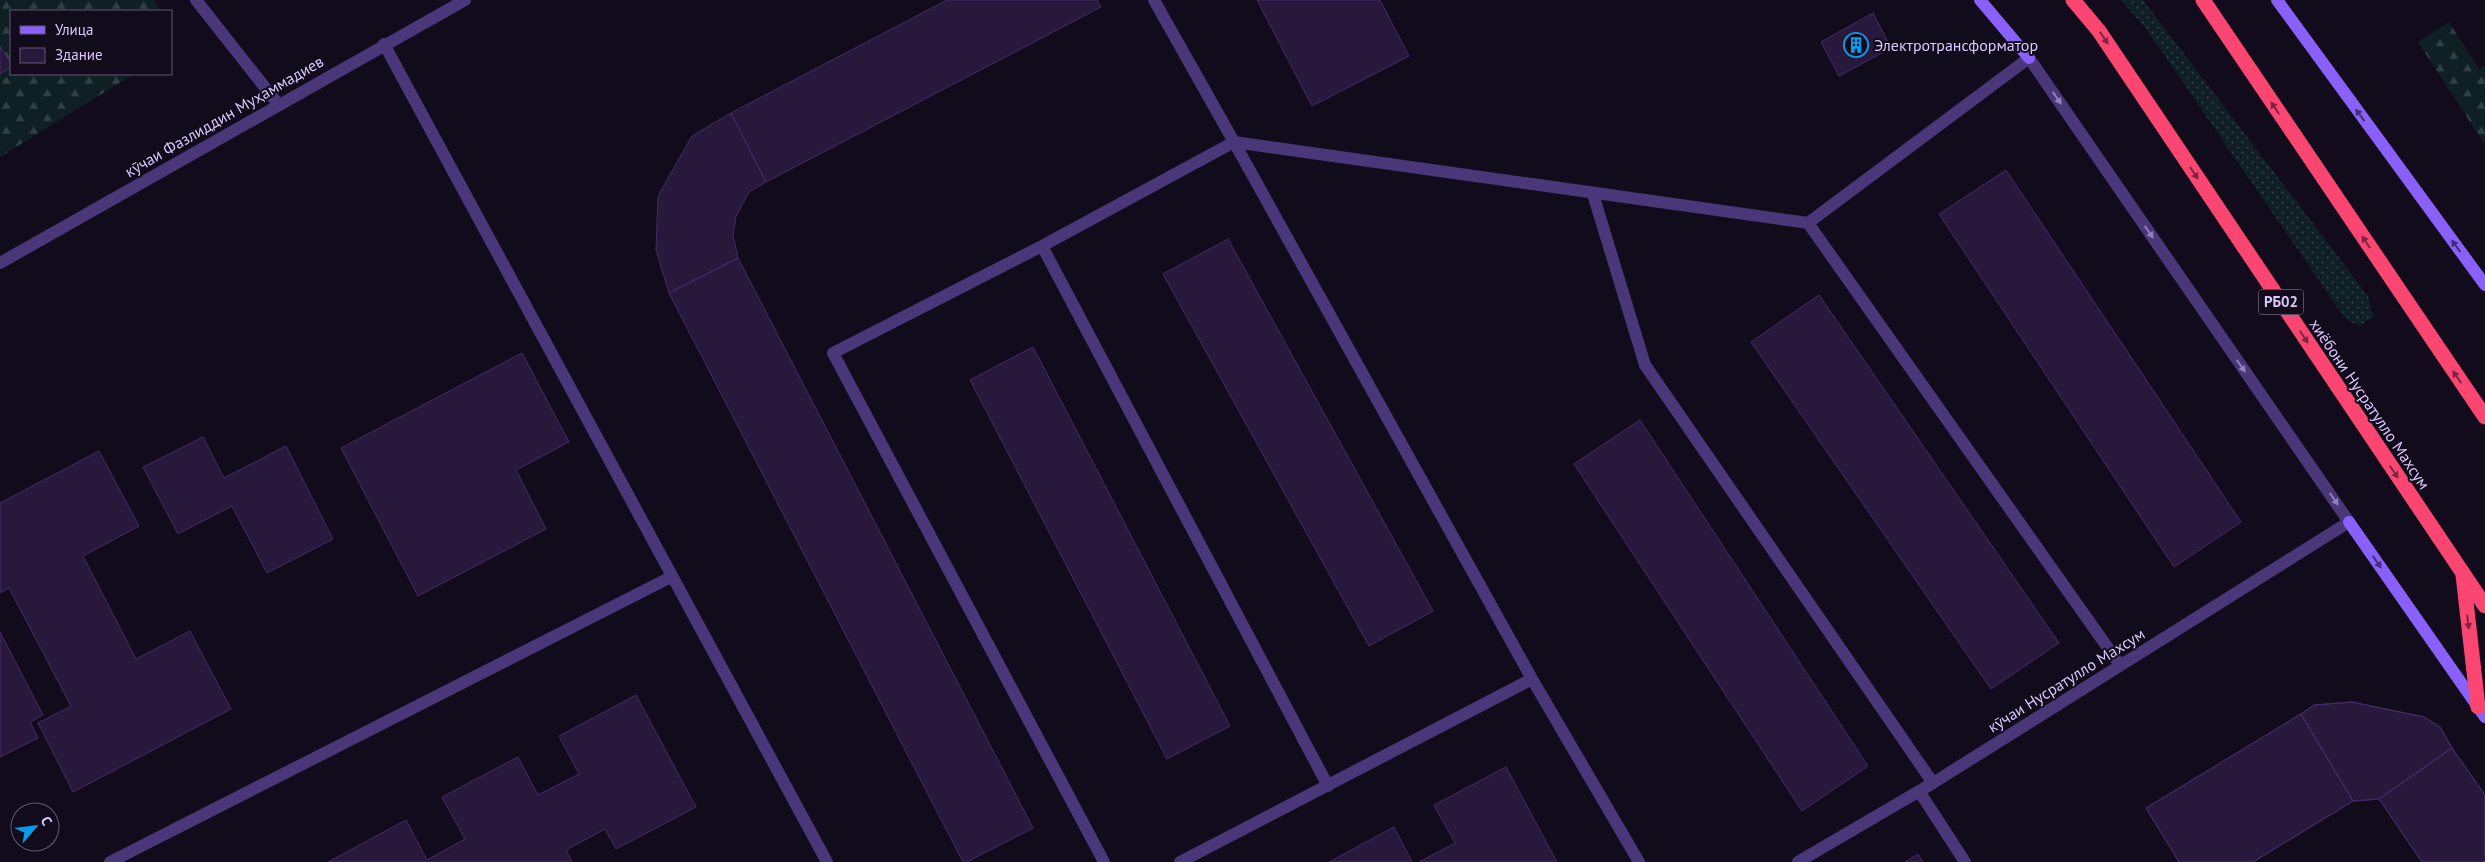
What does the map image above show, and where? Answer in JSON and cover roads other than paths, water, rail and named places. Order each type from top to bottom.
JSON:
[{"type":"highway","name":"хиёбони Нусратулло Махсум","points":[[2073,0],[2099,31],[2485,606]]},
{"type":"highway","points":[[2203,0],[2485,417]]},
{"type":"highway","points":[[2462,574],[2482,712]]},
{"type":"street","points":[[196,0],[278,104]]},
{"type":"street","name":"кӯчаи Фазлиддин Муҳаммадиев","points":[[0,262],[465,0]]},
{"type":"street","points":[[1154,0],[1532,680],[1639,862]]},
{"type":"street","points":[[1980,0],[2029,58],[2482,712]]},
{"type":"street","points":[[2277,0],[2484,282]]},
{"type":"street","points":[[384,44],[824,861]]},
{"type":"street","points":[[1104,862],[833,354],[1042,246],[1234,142],[1808,223],[2029,58]]},
{"type":"street","points":[[1593,194],[1646,364],[1933,783]]},
{"type":"street","points":[[1808,223],[2120,665]]},
{"type":"street","points":[[1042,246],[1328,786]]},
{"type":"street","name":"кӯчаи Нусратулло Махсум","points":[[1798,862],[1933,783],[2349,522]]},
{"type":"street","points":[[110,862],[671,577]]},
{"type":"street","points":[[1180,862],[1532,680]]},
{"type":"street","points":[[1919,791],[1965,862]]},
{"type":"place","name":"Электротрансформатор","points":[[1856,45]]}]
